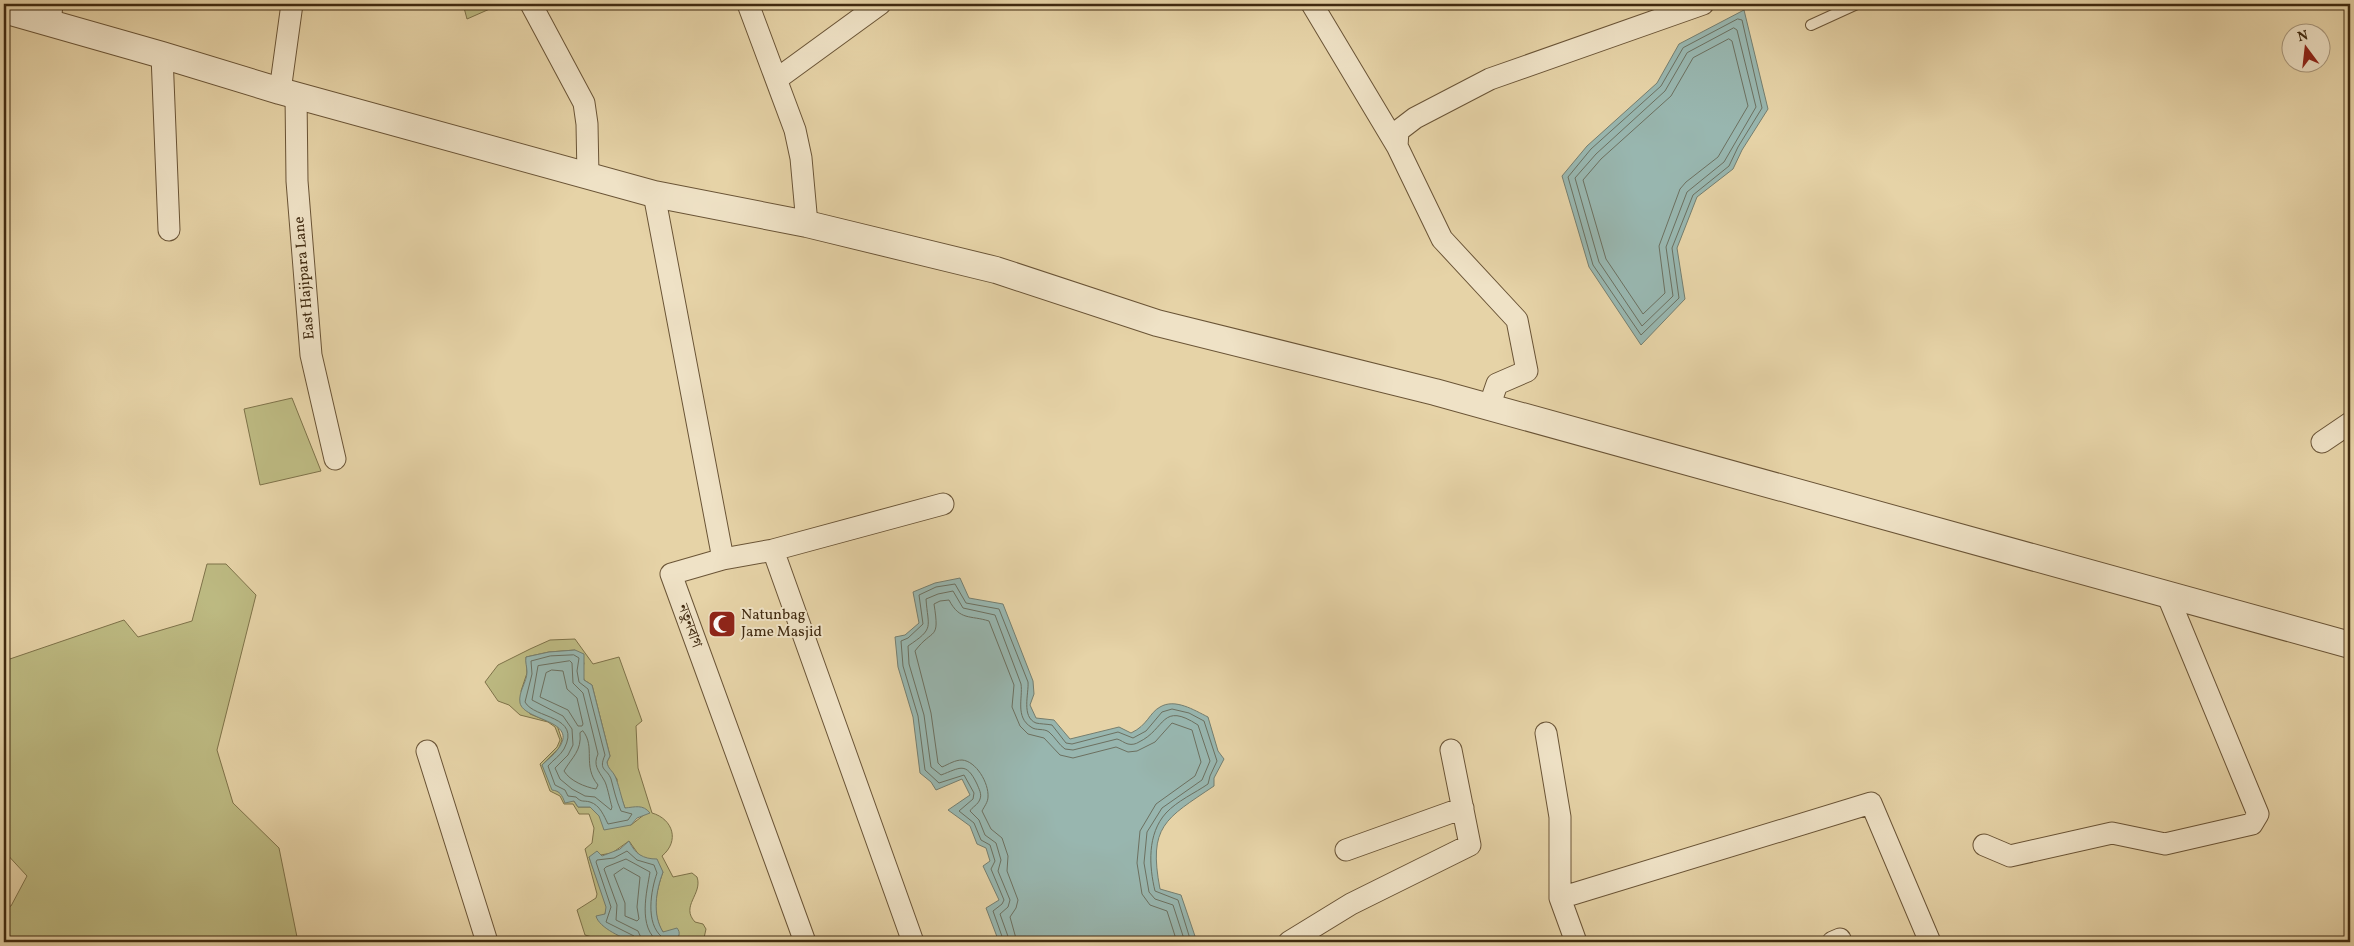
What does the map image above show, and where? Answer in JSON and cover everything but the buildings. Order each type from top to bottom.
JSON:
[{"type":"street","name":"East Hajipara Lane","points":[[292,4],[288,93],[311,355],[335,459]]},
{"type":"street","points":[[530,4],[584,103],[587,124],[588,176]]},
{"type":"street","points":[[748,4],[795,130],[801,158],[806,224]]},
{"type":"street","points":[[777,79],[880,4]]},
{"type":"street","points":[[1312,4],[1397,146],[1442,239],[1517,320],[1527,371],[1497,384],[1489,407]]},
{"type":"street","points":[[1397,146],[1398,131],[1415,118],[1490,79],[1703,4]]},
{"type":"street","points":[[4,10],[51,14],[162,55],[288,93],[588,176],[654,194],[806,224],[996,270],[1157,323],[1489,407],[2350,645]]},
{"type":"street","points":[[162,55],[169,230]]},
{"type":"street","points":[[654,194],[724,559]]},
{"type":"street","points":[[2322,442],[2350,423]]},
{"type":"street","name":"নতুনবাগ","points":[[805,942],[671,574],[724,559],[773,550],[943,504]]},
{"type":"street","points":[[773,550],[913,942]]},
{"type":"street","points":[[1984,845],[2010,856],[2112,833],[2165,844],[2252,824],[2258,814],[2167,594]]},
{"type":"street","points":[[1546,733],[1560,817],[1560,898],[1576,942]]},
{"type":"street","points":[[1289,942],[1351,904],[1470,845],[1451,750]]},
{"type":"street","points":[[427,751],[488,942]]},
{"type":"street","points":[[1560,898],[1871,803],[1930,942]]},
{"type":"street","points":[[1346,850],[1463,808]]},
{"type":"lane","points":[[1811,25],[1857,4]]},
{"type":"shaded area","points":[[463,4],[501,4],[467,19]]},
{"type":"shaded area","points":[[292,398],[321,471],[260,485],[244,409]]},
{"type":"shaded area","points":[[207,564],[226,564],[256,595],[217,750],[233,803],[279,848],[298,942],[4,942],[4,908],[11,906],[27,876],[4,851],[4,661],[124,620],[138,637],[192,621]]},
{"type":"shaded area","points":[[575,639],[593,664],[619,657],[642,721],[636,726],[638,768],[652,813],[665,820],[672,831],[671,844],[662,856],[673,877],[692,873],[697,877],[697,889],[690,911],[695,922],[703,924],[706,929],[704,938],[688,942],[675,942],[679,936],[663,932],[657,918],[656,902],[663,872],[639,855],[629,841],[612,853],[589,857],[607,907],[605,914],[635,942],[601,942],[599,939],[585,935],[577,910],[596,898],[597,894],[585,849],[592,843],[594,828],[589,814],[579,814],[573,804],[564,804],[560,796],[550,791],[540,764],[557,747],[560,740],[555,727],[548,722],[520,715],[509,705],[498,701],[485,682],[498,665],[550,640]],"holes":[[[575,650],[584,663],[582,671],[584,680],[592,685],[610,756],[607,762],[608,768],[617,779],[617,786],[625,808],[645,814],[631,825],[599,816],[590,807],[578,807],[574,801],[557,791],[542,765],[559,748],[562,740],[557,725],[530,714],[521,691],[527,673],[526,657],[549,652]]]},
{"type":"water","points":[[1744,10],[1768,109],[1742,150],[1733,169],[1697,197],[1677,248],[1685,299],[1641,345],[1589,267],[1562,176],[1587,146],[1657,83],[1679,44]]},
{"type":"water","points":[[960,578],[969,598],[1003,604],[1033,681],[1034,694],[1030,705],[1036,718],[1054,720],[1070,739],[1119,727],[1131,733],[1137,730],[1160,707],[1172,704],[1184,706],[1208,717],[1218,751],[1224,759],[1214,778],[1214,786],[1172,816],[1164,826],[1156,851],[1160,889],[1181,895],[1197,942],[999,942],[986,908],[999,900],[983,866],[990,861],[986,848],[977,844],[970,826],[948,810],[970,795],[962,779],[936,790],[931,782],[920,773],[913,717],[898,667],[895,637],[905,635],[919,623],[913,592],[935,583]]},
{"type":"water","points":[[575,650],[584,654],[584,680],[592,685],[610,756],[607,762],[616,779],[625,808],[642,807],[650,813],[637,818],[631,825],[604,830],[599,816],[590,807],[578,807],[574,801],[565,803],[557,791],[552,790],[542,765],[558,749],[563,739],[562,732],[557,726],[531,714],[520,703],[520,695],[527,676],[526,657],[549,652]]},
{"type":"water","points":[[629,841],[640,855],[657,859],[663,872],[656,902],[657,918],[663,932],[677,928],[679,935],[675,942],[644,943],[630,941],[607,929],[596,916],[605,914],[606,907],[589,857],[597,851],[602,856],[620,849]]},
{"type":"place","name":"Natunbag Jame Masjid","points":[[722,624]]}]
